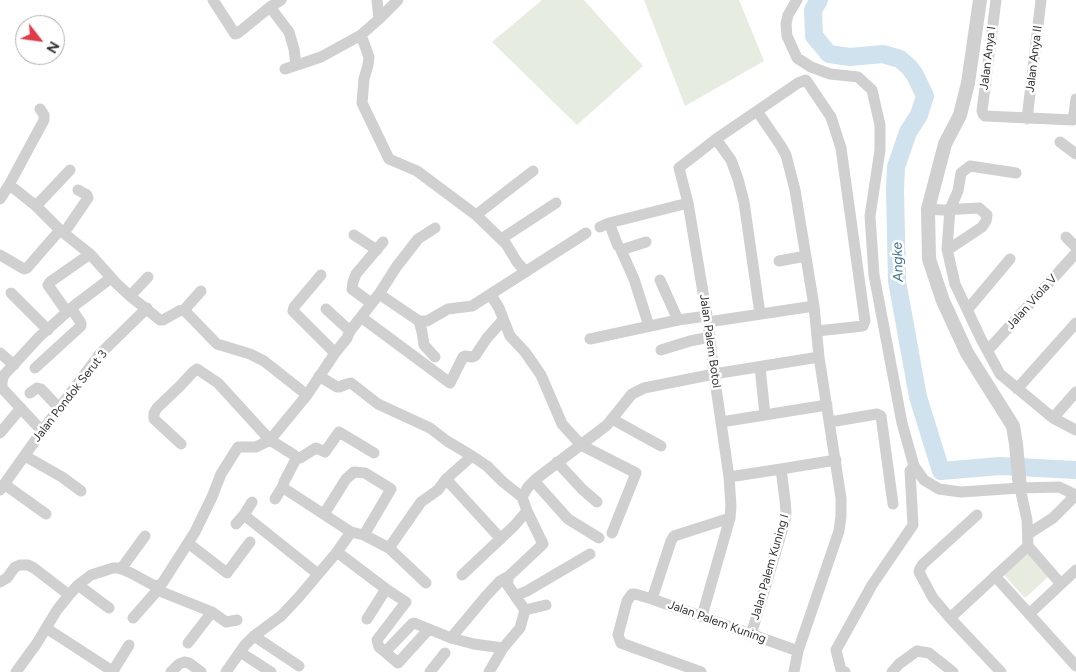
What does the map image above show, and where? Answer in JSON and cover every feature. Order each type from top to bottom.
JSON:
[{"type":"street","points":[[213,0],[235,34],[238,34],[281,0]]},
{"type":"street","points":[[377,0],[379,19]]},
{"type":"street","points":[[270,7],[289,32],[294,49],[290,67],[322,57],[361,35],[398,0]]},
{"type":"street","points":[[797,0],[788,15],[786,24],[787,36],[797,58],[811,67],[830,74],[858,77],[872,90],[880,125],[880,150],[870,216],[874,275],[902,422],[914,466],[924,480],[938,489],[961,492],[1019,485],[1059,487],[1076,495],[1053,518],[1028,534]]},
{"type":"street","points":[[980,0],[968,84],[960,115],[945,144],[928,209],[929,259],[943,301],[967,353],[1013,426],[1019,485],[1027,520],[1028,546],[1061,584]]},
{"type":"street","name":"Jalan Anya I","points":[[996,0],[982,111],[984,116],[1027,119]]},
{"type":"street","name":"Jalan Anya II","points":[[1027,119],[1041,0]]},
{"type":"street","points":[[361,35],[369,57],[364,79],[362,102],[389,159],[417,170],[476,216],[506,244],[517,262],[526,272]]},
{"type":"street","points":[[760,314],[744,202],[731,160],[716,138],[798,83],[806,80],[831,118],[841,148],[866,321],[863,326],[817,331]]},
{"type":"street","points":[[1027,119],[1075,121],[1076,99]]},
{"type":"street","points":[[0,199],[44,120],[44,115],[40,109]]},
{"type":"street","points":[[757,111],[786,155],[795,190],[814,306],[819,357],[841,498],[839,531],[798,651],[794,672]]},
{"type":"street","name":"Jalan Palem Botol","points":[[702,616],[732,506],[708,319],[688,203],[679,170],[680,166],[716,138]]},
{"type":"street","points":[[1060,142],[1076,154]]},
{"type":"street","points":[[1016,173],[970,166],[961,174],[958,191],[950,209],[947,249],[955,284],[1000,374],[1052,418],[1076,430]]},
{"type":"street","points":[[36,206],[70,170]]},
{"type":"street","points":[[476,216],[533,170]]},
{"type":"street","points":[[9,185],[36,206],[62,232],[90,254],[111,278],[156,317],[163,320],[184,310],[201,291]]},
{"type":"street","points":[[0,254],[24,269],[27,268],[62,232],[88,198],[87,195],[78,190]]},
{"type":"street","points":[[618,246],[605,225],[688,203]]},
{"type":"street","points":[[501,239],[556,204]]},
{"type":"street","points":[[928,209],[979,208],[987,215],[982,227],[947,249]]},
{"type":"street","points":[[133,618],[155,593],[196,532],[221,474],[238,447],[256,447],[270,440],[307,395],[334,353],[347,338],[350,331],[418,239],[435,228]]},
{"type":"street","points":[[379,294],[419,321],[427,321],[448,309],[472,306],[586,233]]},
{"type":"street","points":[[354,235],[380,246],[356,274],[353,282],[352,289],[371,303]]},
{"type":"street","points":[[1066,237],[1076,247]]},
{"type":"street","points":[[646,242],[621,250],[634,279],[649,326]]},
{"type":"street","name":"Jalan Viola V","points":[[988,350],[1076,253]]},
{"type":"street","points":[[35,368],[82,323],[48,285],[90,254]]},
{"type":"street","points":[[779,261],[806,256]]},
{"type":"street","points":[[968,309],[1010,259]]},
{"type":"street","points":[[321,275],[294,307],[293,311],[334,353]]},
{"type":"street","points":[[130,296],[148,277]]},
{"type":"street","points":[[42,431],[2,388],[1,384],[4,375],[69,310],[111,278]]},
{"type":"street","points":[[660,280],[678,320]]},
{"type":"street","points":[[11,293],[48,330]]},
{"type":"street","points":[[490,295],[499,308],[510,336],[541,375],[562,424],[581,445],[636,473],[612,533]]},
{"type":"street","points":[[590,339],[678,320],[760,314],[814,306]]},
{"type":"street","name":"Jalan Pondok Serut 3","points":[[2,487],[99,355],[147,308]]},
{"type":"street","points":[[326,309],[350,331]]},
{"type":"street","points":[[184,310],[218,344],[250,354],[264,361],[307,395]]},
{"type":"street","points":[[361,317],[450,383],[462,357],[475,356],[487,338],[504,320]]},
{"type":"street","points":[[419,321],[424,344],[434,357]]},
{"type":"street","points":[[1017,389],[1076,323]]},
{"type":"street","points":[[661,350],[710,337]]},
{"type":"street","points":[[0,353],[14,365]]},
{"type":"street","points":[[522,497],[534,481],[607,425],[632,394],[644,388],[714,374],[819,357]]},
{"type":"street","points":[[760,366],[765,415]]},
{"type":"street","points":[[182,444],[154,420],[154,413],[197,369],[218,383],[270,440],[294,455],[296,459]]},
{"type":"street","points":[[319,376],[339,387],[351,383],[378,404],[430,428],[487,466],[522,497],[543,544],[510,576],[500,581],[451,638]]},
{"type":"street","points":[[30,393],[37,388],[41,389],[59,408]]},
{"type":"street","points":[[1052,418],[1076,392]]},
{"type":"street","points":[[721,422],[827,405]]},
{"type":"street","points":[[0,434],[20,408]]},
{"type":"street","points":[[830,422],[877,414],[881,416],[893,504]]},
{"type":"street","points":[[612,419],[661,446]]},
{"type":"street","points":[[275,499],[296,459],[316,448],[325,452],[339,432],[374,453]]},
{"type":"street","points":[[25,456],[81,490]]},
{"type":"street","points":[[389,548],[421,502],[438,490],[446,479],[472,456]]},
{"type":"street","points":[[729,477],[836,460]]},
{"type":"street","points":[[557,462],[597,502]]},
{"type":"street","points":[[845,672],[841,670],[836,650],[872,585],[912,525],[910,471],[914,466]]},
{"type":"street","name":"Jalan Palem Kuning I","points":[[751,635],[785,521],[786,512],[781,469]]},
{"type":"street","points":[[324,514],[346,479],[354,472],[364,473],[391,489],[364,535]]},
{"type":"street","points":[[446,479],[501,539]]},
{"type":"street","points":[[534,481],[568,519],[599,538]]},
{"type":"street","points":[[283,486],[330,520],[351,532],[364,535],[389,548],[426,583]]},
{"type":"street","points":[[2,487],[46,514]]},
{"type":"street","points":[[252,502],[240,519],[318,574]]},
{"type":"street","points":[[462,575],[501,539],[527,511]]},
{"type":"street","points":[[977,515],[920,569],[920,573],[934,598],[950,618],[1001,672]]},
{"type":"street","points":[[652,599],[674,536],[730,518]]},
{"type":"street","points":[[226,672],[245,645],[281,616],[298,598],[337,552],[351,532]]},
{"type":"street","points":[[121,569],[144,536]]},
{"type":"street","points":[[188,543],[228,572],[250,542]]},
{"type":"street","points":[[950,618],[1028,546]]},
{"type":"street","points":[[337,552],[406,602],[377,640],[379,647],[384,652],[398,663],[429,629]]},
{"type":"street","points":[[515,596],[527,591],[590,554]]},
{"type":"street","points":[[0,582],[7,578],[15,567],[28,565],[68,595]]},
{"type":"street","points":[[16,672],[68,595],[91,575],[112,568],[121,569],[153,586],[159,586]]},
{"type":"street","points":[[1029,614],[1076,570]]},
{"type":"street","points":[[510,576],[507,584],[525,610]]},
{"type":"street","points":[[995,576],[1076,666]]},
{"type":"street","points":[[78,585],[109,608]]},
{"type":"street","points":[[159,586],[162,592],[212,612],[226,622],[236,620]]},
{"type":"street","points":[[367,619],[386,589]]},
{"type":"street","name":"Jalan Palem Kuning","points":[[701,672],[621,643],[618,636],[627,601],[632,594],[702,616],[798,651]]},
{"type":"street","points":[[525,610],[546,605]]},
{"type":"street","points":[[489,672],[503,648],[520,628],[525,610]]},
{"type":"street","points":[[188,643],[212,612]]},
{"type":"street","points":[[384,652],[414,623],[451,638],[474,644],[503,648]]},
{"type":"street","points":[[46,628],[114,672],[129,645]]},
{"type":"street","points":[[254,636],[299,666]]},
{"type":"street","points":[[892,672],[917,651],[929,653],[953,672]]},
{"type":"street","points":[[240,652],[271,672]]},
{"type":"street","points":[[430,672],[444,653]]},
{"type":"street","points":[[171,672],[184,662],[189,663],[201,672]]},
{"type":"shaded area","points":[[542,0],[584,0],[643,66],[577,125],[492,42]]},
{"type":"shaded area","points":[[644,0],[739,0],[764,61],[685,106]]},
{"type":"shaded area","points":[[1028,553],[1049,576],[1025,598],[1004,575]]},
{"type":"waterway","name":"Angke","points":[[819,0],[813,10],[814,36],[829,54],[850,57],[883,54],[900,59],[915,75],[925,96],[919,115],[908,132],[896,167],[897,281],[918,397],[941,471],[1000,466],[1076,470]]}]
